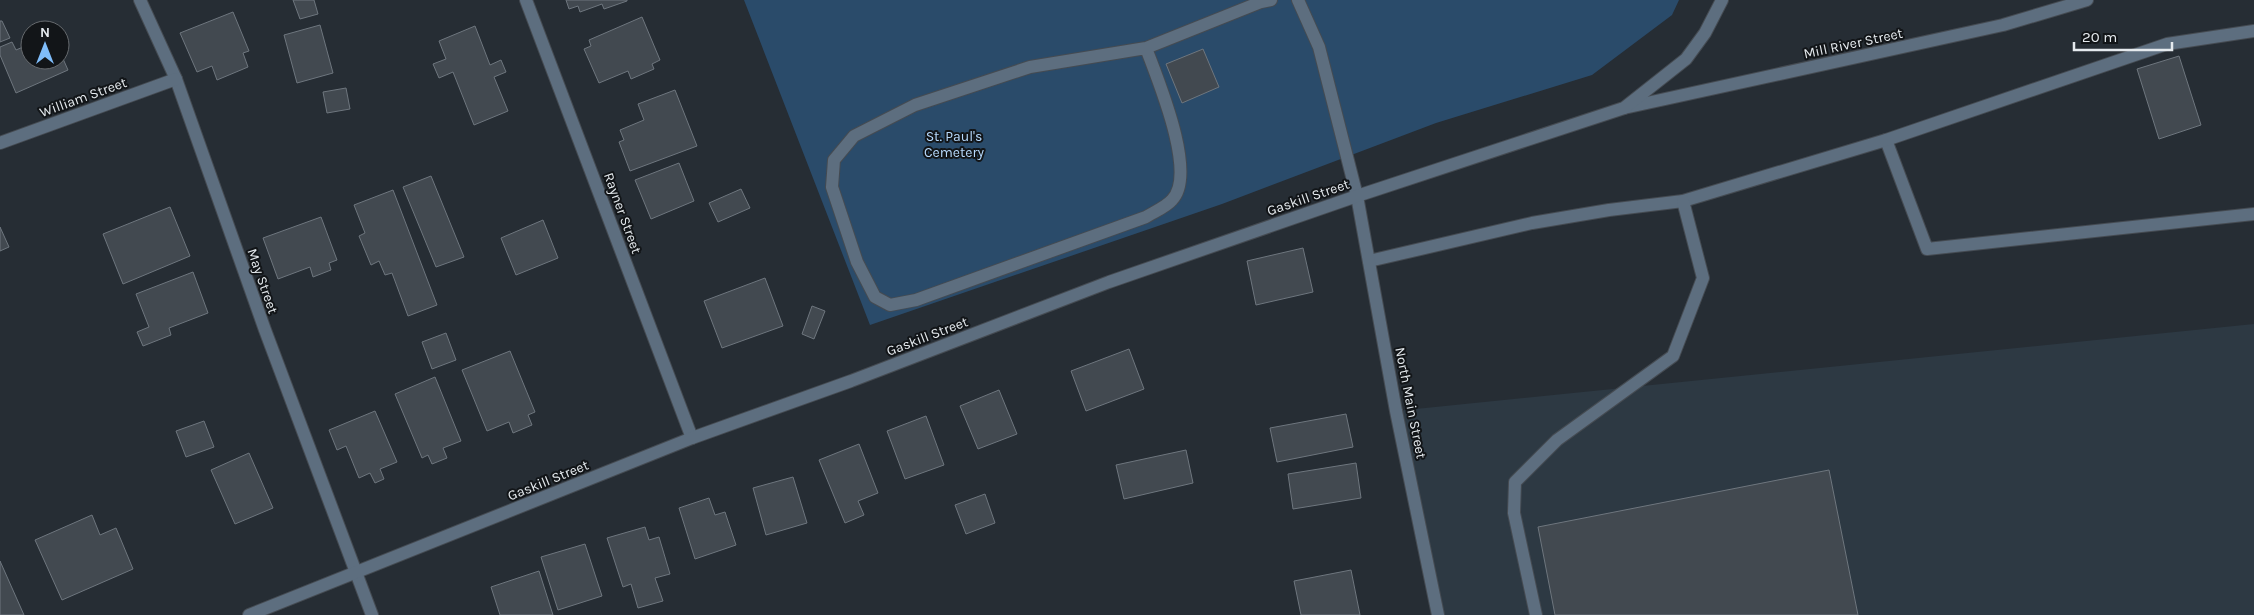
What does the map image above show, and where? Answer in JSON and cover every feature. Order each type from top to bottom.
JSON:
[{"type":"street","name":"May Street","points":[[140,0],[176,79],[265,330],[372,615]]},
{"type":"street","name":"Rayner Street","points":[[526,0],[692,438]]},
{"type":"street","points":[[1146,48],[1169,108],[1180,159],[1180,187],[1172,200],[1146,217],[916,300],[890,305],[875,296],[858,262],[832,187],[834,160],[854,136],[915,105],[1030,67],[1146,48],[1261,2],[1272,0]]},
{"type":"street","name":"North Main Street","points":[[1298,0],[1319,47],[1357,196],[1438,615]]},
{"type":"street","points":[[1624,108],[1686,59],[1705,33],[1722,0]]},
{"type":"street","name":"Mill River Street","points":[[1624,108],[2004,25],[2087,0]]},
{"type":"street","points":[[1369,261],[1532,222],[1609,210],[1683,202],[1886,140],[2167,44],[2254,31]]},
{"type":"street","name":"William Street","points":[[0,143],[176,79]]},
{"type":"street","name":"Gaskill Street","points":[[248,615],[692,438],[852,381],[1109,282],[1357,196],[1624,108]]},
{"type":"street","points":[[1886,140],[1926,249],[2254,214]]},
{"type":"street","points":[[1536,615],[1514,513],[1515,482],[1557,440],[1673,356],[1703,278],[1683,202]]},
{"type":"shaded area","points":[[2254,324],[2254,615],[1441,615],[1396,411]]},
{"type":"green space","name":"St. Paul's Cemetery","points":[[744,0],[1679,0],[1672,15],[1592,75],[1436,123],[1222,204],[870,325]]},
{"type":"building","points":[[293,0],[314,0],[318,14],[300,19]]},
{"type":"building","points":[[566,0],[627,1],[604,9],[602,4],[580,12],[578,6],[569,9]]},
{"type":"building","points":[[233,12],[249,51],[243,53],[248,67],[217,80],[212,66],[197,72],[180,33]]},
{"type":"building","points":[[642,17],[660,60],[652,64],[654,69],[631,79],[628,71],[599,83],[584,49],[591,46],[589,40]]},
{"type":"building","points":[[0,21],[2,21],[10,38],[0,42]]},
{"type":"building","points":[[320,25],[333,73],[297,83],[284,35]]},
{"type":"building","points":[[475,26],[490,65],[501,60],[506,72],[494,77],[508,111],[474,125],[453,72],[439,78],[433,64],[446,59],[439,41]]},
{"type":"building","points":[[12,42],[16,50],[20,48],[20,70],[68,70],[16,93],[0,55],[0,47]]},
{"type":"building","points":[[1203,49],[1219,87],[1182,103],[1166,64]]},
{"type":"building","points":[[2179,56],[2201,125],[2159,139],[2137,69]]},
{"type":"building","points":[[346,88],[350,109],[327,113],[323,92]]},
{"type":"building","points":[[675,90],[697,146],[630,171],[619,142],[624,140],[620,130],[644,120],[638,104]]},
{"type":"building","points":[[679,163],[694,201],[651,219],[635,180]]},
{"type":"building","points":[[431,176],[464,257],[436,267],[403,187]]},
{"type":"building","points":[[741,189],[750,208],[718,222],[709,203]]},
{"type":"building","points":[[393,190],[437,305],[408,316],[392,273],[385,275],[379,261],[371,265],[359,236],[365,233],[354,205]]},
{"type":"building","points":[[170,207],[190,256],[123,284],[103,234]]},
{"type":"building","points":[[321,217],[337,260],[329,263],[331,270],[313,277],[310,267],[278,279],[263,238]]},
{"type":"building","points":[[543,220],[558,258],[516,275],[501,238]]},
{"type":"building","points":[[0,227],[9,247],[0,251]]},
{"type":"building","points":[[1303,248],[1313,292],[1256,305],[1247,261]]},
{"type":"building","points":[[193,272],[208,313],[169,328],[171,335],[143,346],[137,332],[149,327],[136,294]]},
{"type":"building","points":[[765,278],[783,326],[722,348],[704,301]]},
{"type":"building","points":[[812,306],[825,311],[814,339],[802,334]]},
{"type":"building","points":[[446,333],[456,360],[432,369],[422,342]]},
{"type":"building","points":[[1129,349],[1144,389],[1086,411],[1071,371]]},
{"type":"building","points":[[510,351],[535,412],[528,415],[532,425],[513,433],[509,422],[487,431],[462,370]]},
{"type":"building","points":[[435,377],[461,441],[443,448],[447,458],[432,464],[428,455],[422,458],[395,394]]},
{"type":"building","points":[[999,390],[1017,434],[978,449],[960,406]]},
{"type":"building","points":[[375,411],[397,462],[380,469],[384,479],[375,483],[370,473],[359,478],[346,446],[337,450],[329,430]]},
{"type":"building","points":[[1346,414],[1353,447],[1277,462],[1270,428]]},
{"type":"building","points":[[926,416],[944,465],[905,479],[887,431]]},
{"type":"building","points":[[204,421],[214,447],[186,457],[176,431]]},
{"type":"building","points":[[859,444],[878,493],[858,501],[864,515],[845,523],[819,460]]},
{"type":"building","points":[[1186,450],[1193,483],[1124,499],[1116,465]]},
{"type":"building","points":[[249,453],[273,508],[235,524],[211,470]]},
{"type":"building","points":[[1356,463],[1361,498],[1293,509],[1288,474]]},
{"type":"building","points":[[1829,470],[1858,615],[1555,615],[1538,527]]},
{"type":"building","points":[[793,477],[807,523],[766,535],[753,488]]},
{"type":"building","points":[[985,494],[995,523],[966,534],[955,505]]},
{"type":"building","points":[[709,498],[715,515],[725,512],[736,545],[695,559],[679,508]]},
{"type":"building","points":[[92,515],[100,535],[116,528],[133,569],[62,600],[35,540]]},
{"type":"building","points":[[645,527],[649,540],[659,537],[670,574],[655,578],[663,601],[638,608],[631,584],[623,587],[607,538]]},
{"type":"building","points":[[585,544],[602,596],[558,610],[541,557]]},
{"type":"building","points":[[0,561],[24,615],[0,615]]},
{"type":"building","points":[[1351,570],[1360,615],[1301,615],[1294,581]]},
{"type":"building","points":[[539,571],[553,615],[500,615],[491,587]]}]
